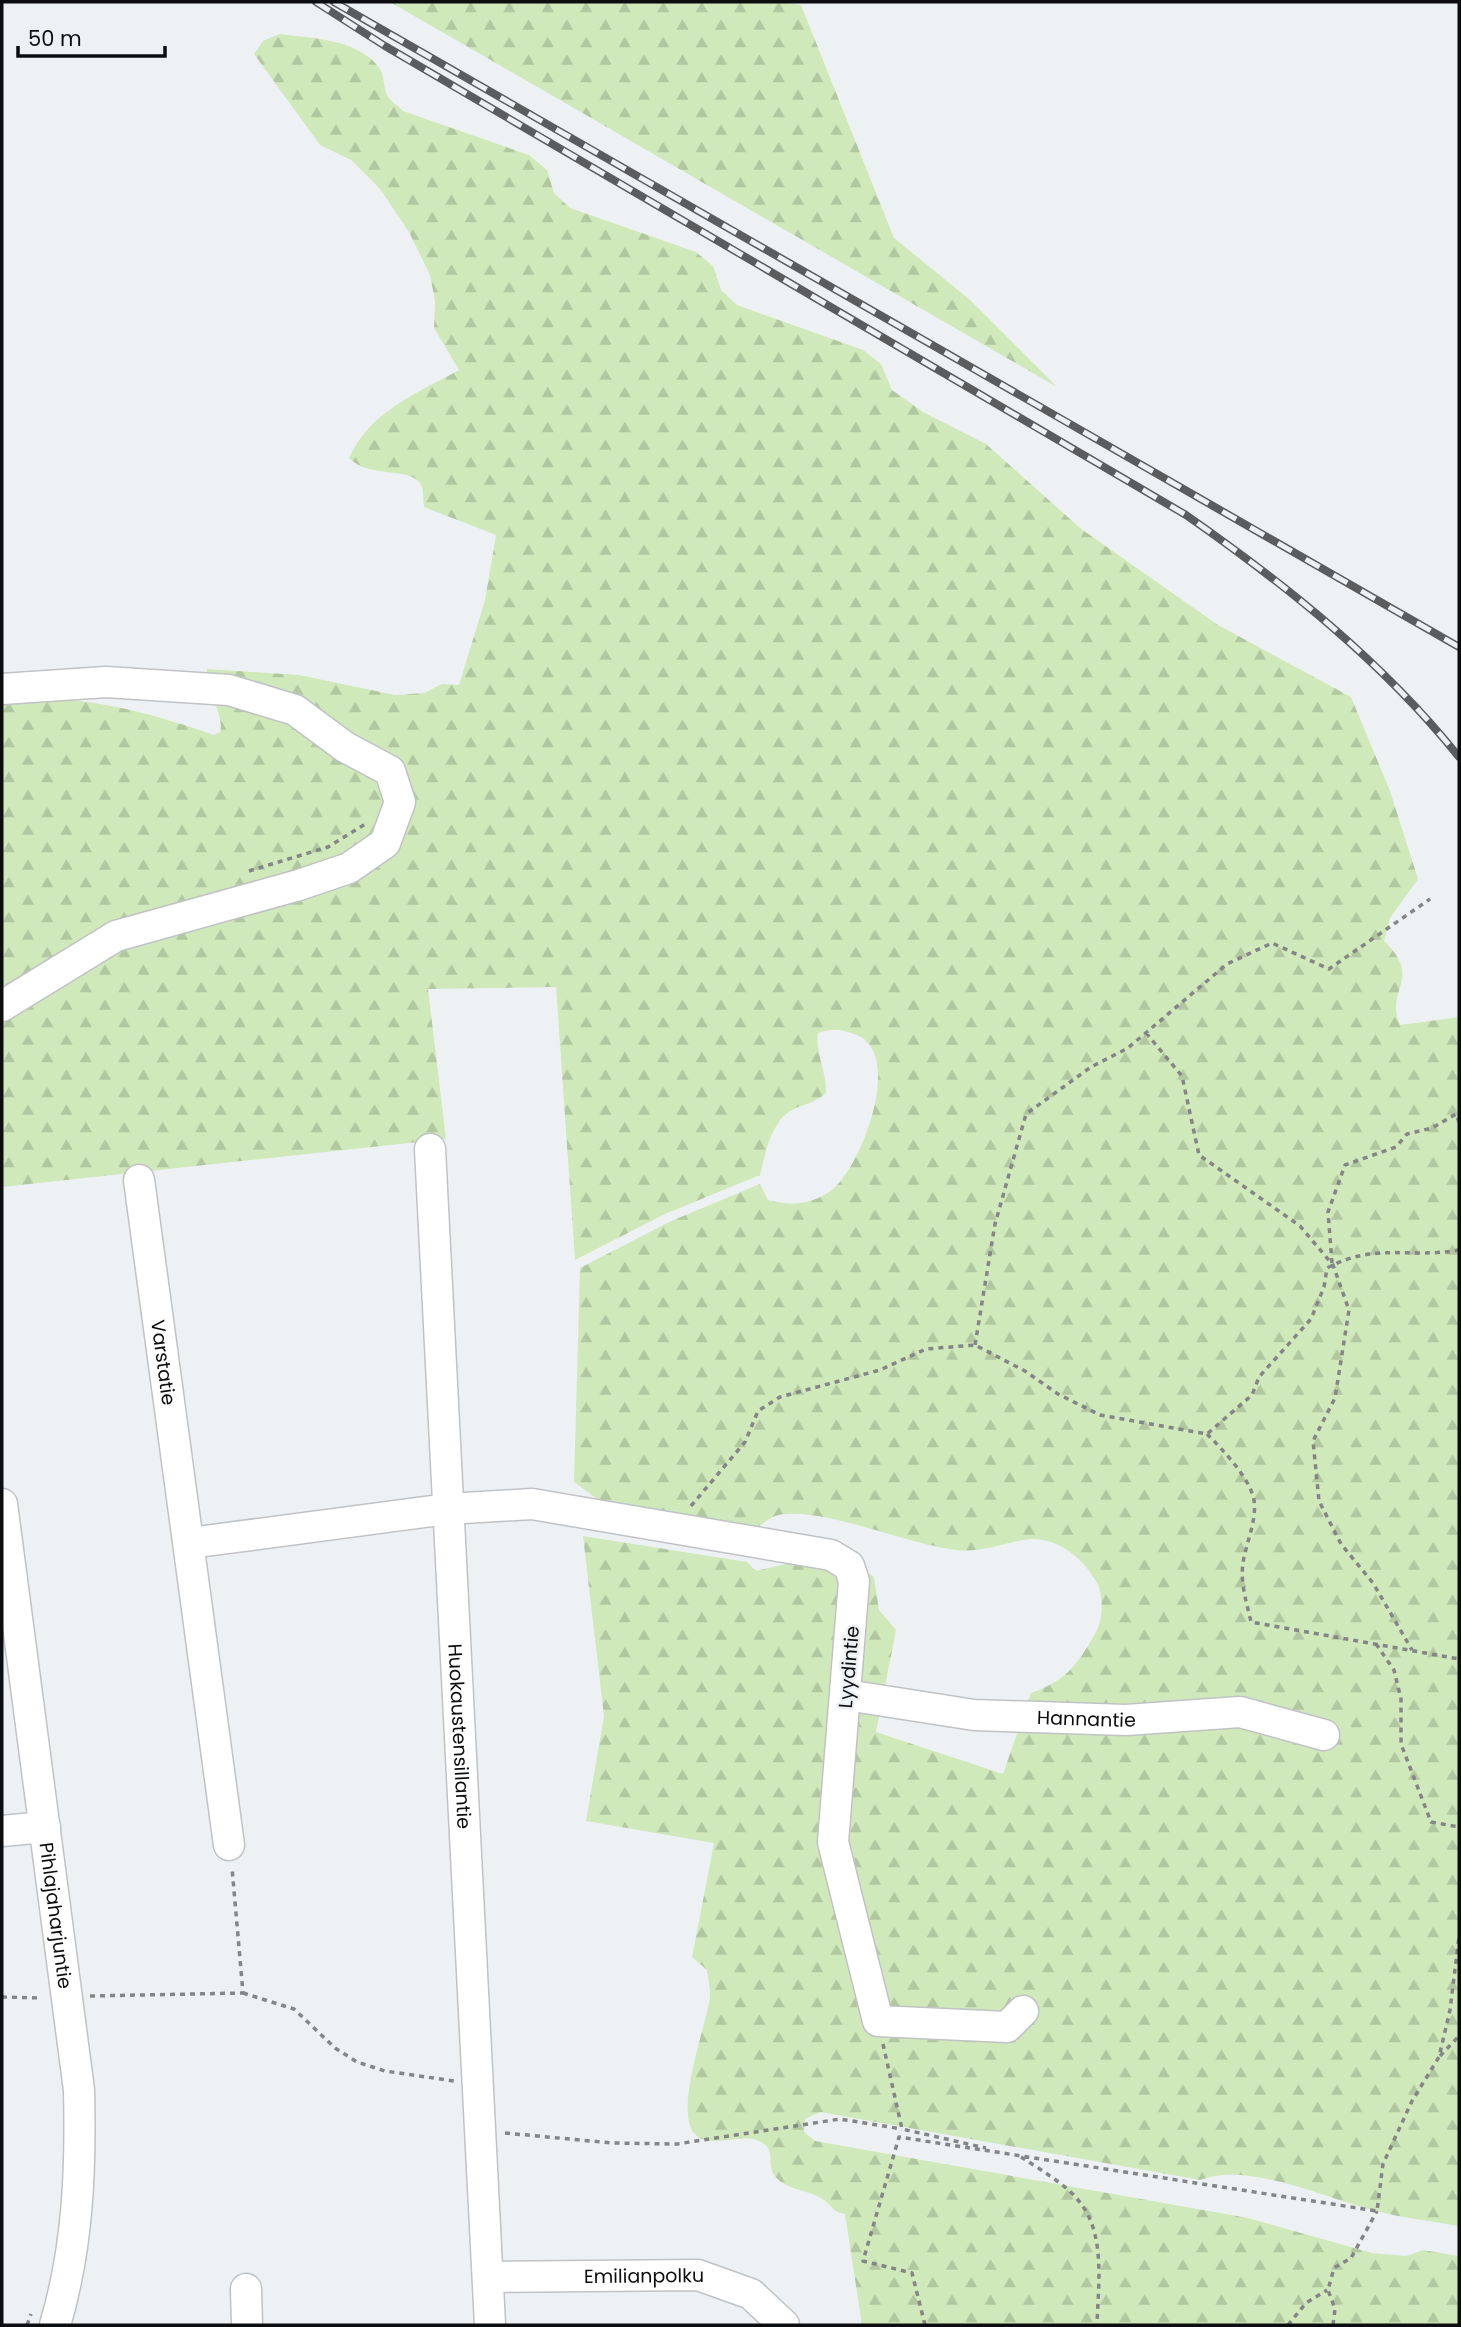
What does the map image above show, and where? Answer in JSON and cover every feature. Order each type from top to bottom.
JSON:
[{"type":"street","points":[[2,689],[106,682],[229,690],[295,710],[345,747],[390,771],[400,802],[384,843],[349,868],[299,886],[116,936],[2,1006]]},
{"type":"street","name":"Huokaustensillantie","points":[[430,1149],[447,1508],[480,2085],[490,2325]]},
{"type":"street","name":"Varstatie","points":[[139,1180],[229,1845]]},
{"type":"street","name":"Pihlajaharjuntie","points":[[2,1504],[79,2090],[80,2140],[75,2238],[55,2325]]},
{"type":"street","name":"Lyydintie","points":[[447,1508],[532,1504],[831,1555],[849,1566],[854,1581],[854,1609],[833,1842],[878,2021]]},
{"type":"street","points":[[190,1543],[447,1508]]},
{"type":"street","name":"Hannantie","points":[[846,1695],[974,1715],[1126,1720],[1240,1712],[1324,1735]]},
{"type":"street","points":[[2,1831],[46,1827]]},
{"type":"street","points":[[878,2021],[1006,2027],[1023,2011]]},
{"type":"street","name":"Emilianpolku","points":[[488,2277],[698,2275],[751,2294],[785,2325]]},
{"type":"street","points":[[246,2289],[247,2325]]},
{"type":"path","points":[[975,1345],[995,1224],[1026,1114],[1091,1067],[1128,1048],[1227,964],[1272,943],[1329,969],[1430,899]]},
{"type":"path","points":[[1146,1034],[1182,1076],[1199,1155],[1300,1226],[1333,1265]]},
{"type":"path","points":[[1412,1650],[1373,1583],[1341,1544],[1319,1501],[1313,1440],[1335,1398],[1349,1310],[1333,1265],[1328,1212],[1345,1165],[1396,1147],[1408,1134],[1432,1128],[1456,1114],[1459,1122]]},
{"type":"path","points":[[1207,1434],[1252,1395],[1259,1377],[1311,1319],[1324,1287],[1327,1268],[1349,1256],[1376,1251],[1440,1253],[1459,1250]]},
{"type":"path","points":[[671,1528],[746,1442],[758,1411],[780,1397],[880,1370],[926,1349],[975,1345],[1025,1371],[1058,1394],[1101,1415],[1207,1434],[1230,1457],[1254,1499],[1251,1540],[1243,1563],[1244,1588],[1251,1622],[1459,1658]]},
{"type":"path","points":[[1376,1644],[1394,1670],[1401,1699],[1401,1744],[1431,1822],[1459,1828]]},
{"type":"path","points":[[229,1845],[243,1993]]},
{"type":"path","points":[[1439,2057],[1450,2010],[1459,1937]]},
{"type":"path","points":[[41,1985],[44,2010]]},
{"type":"path","points":[[85,1996],[243,1993],[294,2009],[335,2048],[357,2062],[385,2071],[480,2085]]},
{"type":"path","points":[[2,1997],[42,1998]]},
{"type":"path","points":[[878,2021],[902,2129]]},
{"type":"path","points":[[1333,2325],[1335,2309],[1328,2290],[1334,2268],[1351,2259],[1377,2211],[1383,2164],[1412,2101],[1439,2057],[1459,2036]]},
{"type":"path","points":[[482,2130],[612,2143],[677,2144],[840,2119],[902,2129],[1019,2155],[1062,2185],[1084,2208],[1097,2246],[1097,2325]]},
{"type":"path","points":[[925,2325],[912,2273],[863,2261],[899,2137],[1377,2211]]},
{"type":"path","points":[[1288,2325],[1306,2303],[1328,2290]]},
{"type":"path","points":[[27,2325],[33,2303]]},
{"type":"green space","points":[[390,2],[780,2],[801,5],[894,238],[969,299],[1057,387]]},
{"type":"green space","points":[[279,34],[320,39],[360,51],[380,69],[387,95],[403,111],[529,155],[547,170],[554,193],[570,208],[696,252],[713,266],[721,290],[737,305],[863,350],[881,364],[892,390],[923,412],[986,444],[1080,528],[1218,625],[1351,697],[1390,791],[1418,879],[1390,918],[1384,941],[1396,954],[1401,965],[1401,984],[1396,1002],[1400,1025],[1459,1017],[1459,2226],[1384,2213],[1263,2178],[1219,2175],[1200,2180],[820,2112],[805,2119],[804,2132],[815,2141],[1248,2218],[1372,2253],[1406,2256],[1423,2250],[1459,2256],[1459,2325],[862,2325],[845,2214],[836,2211],[818,2196],[790,2187],[777,2179],[773,2173],[769,2150],[764,2144],[748,2138],[704,2140],[697,2136],[690,2125],[689,2091],[710,1996],[707,1970],[692,1957],[714,1843],[586,1821],[604,1716],[583,1536],[747,1562],[756,1571],[817,1560],[832,1560],[861,1568],[874,1577],[879,1610],[896,1630],[876,1732],[1003,1774],[1031,1693],[1054,1683],[1069,1671],[1095,1634],[1101,1615],[1101,1595],[1092,1574],[1070,1552],[1040,1539],[1021,1540],[985,1549],[956,1550],[841,1521],[797,1514],[770,1518],[756,1528],[600,1501],[574,1482],[580,1268],[669,1222],[760,1184],[768,1200],[786,1203],[813,1200],[830,1191],[847,1172],[858,1153],[874,1106],[878,1082],[877,1061],[869,1044],[845,1031],[818,1033],[826,1093],[781,1119],[767,1146],[760,1175],[665,1214],[575,1260],[556,987],[428,989],[446,1139],[2,1187],[2,699],[58,699],[110,706],[214,735],[220,732],[221,725],[207,678],[207,669],[299,675],[395,695],[424,693],[442,684],[459,685],[485,600],[496,535],[424,507],[422,487],[416,479],[367,468],[349,458],[369,428],[382,416],[411,396],[459,370],[434,328],[435,301],[430,275],[409,232],[380,189],[351,160],[320,145],[254,54],[263,41]]},
{"type":"railway","points":[[316,2],[385,46],[1186,515],[1260,569],[1331,626],[1398,689],[1459,757]]},
{"type":"railway","points":[[334,2],[1459,647]]}]
